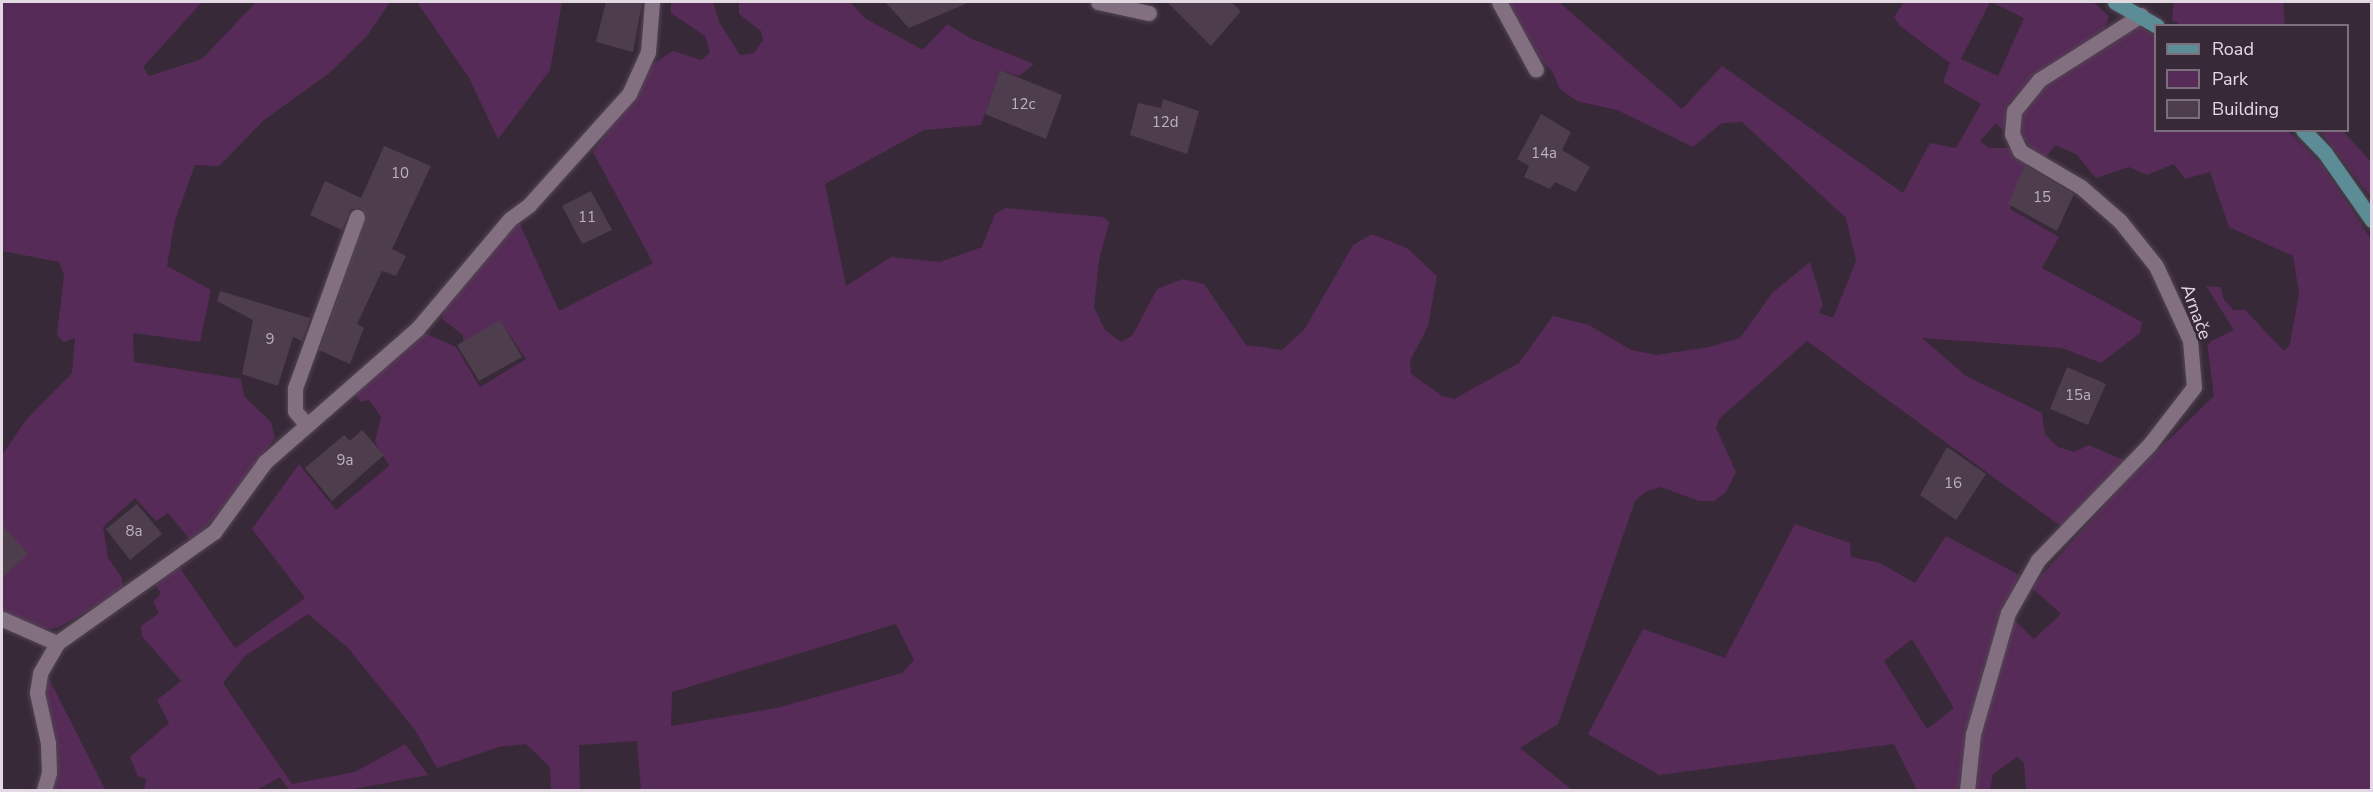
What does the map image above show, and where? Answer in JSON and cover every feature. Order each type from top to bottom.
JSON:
[{"type":"street","points":[[44,790],[49,773],[48,743],[37,693],[40,673],[57,643],[214,532],[265,462],[417,329],[510,219],[537,197],[628,93],[648,52],[652,2]]},
{"type":"street","points":[[1098,2],[1149,13]]},
{"type":"street","points":[[1499,2],[1536,70]]},
{"type":"street","points":[[2115,2],[2154,24]]},
{"type":"street","name":"Arnače","points":[[1967,790],[1972,734],[2008,613],[2038,560],[2149,445],[2194,387],[2190,340],[2156,266],[2120,221],[2081,187],[2020,151],[2012,134],[2014,111],[2039,80],[2141,15]]},
{"type":"street","points":[[2305,132],[2325,153],[2372,220]]},
{"type":"street","points":[[307,425],[295,411],[295,388],[357,217]]},
{"type":"street","points":[[2,619],[57,643]]},
{"type":"green space","points":[[2,2],[202,2],[143,67],[149,76],[202,59],[256,2],[390,2],[367,36],[332,71],[264,120],[219,166],[195,165],[175,220],[167,266],[211,290],[200,342],[133,333],[134,362],[241,379],[244,396],[271,422],[275,438],[216,517],[191,541],[168,513],[156,521],[135,498],[103,527],[108,558],[122,578],[123,591],[57,628],[37,629],[2,612],[2,455],[26,420],[72,373],[75,338],[64,342],[57,335],[64,275],[59,262],[2,251]]},
{"type":"green space","points":[[417,2],[562,2],[550,70],[498,139],[469,78]]},
{"type":"green space","points":[[671,2],[713,2],[719,22],[740,55],[754,53],[763,40],[761,31],[739,14],[739,2],[850,2],[866,19],[923,50],[947,24],[970,38],[1034,64],[1019,76],[1000,70],[981,125],[924,130],[825,184],[846,286],[891,257],[940,262],[982,247],[995,214],[1006,208],[1103,217],[1109,222],[1099,260],[1094,307],[1105,330],[1121,342],[1132,336],[1157,289],[1183,279],[1204,284],[1246,345],[1282,350],[1304,330],[1353,245],[1372,234],[1407,248],[1437,276],[1428,326],[1410,361],[1411,374],[1442,396],[1454,399],[1519,363],[1553,316],[1589,325],[1631,350],[1656,355],[1709,347],[1740,338],[1772,293],[1810,262],[1823,305],[1819,313],[1833,318],[1856,261],[1846,218],[1742,122],[1722,123],[1693,147],[1617,110],[1577,101],[1560,89],[1553,73],[1526,43],[1505,2],[1559,2],[1682,109],[1722,66],[1903,193],[1930,143],[1956,148],[1981,104],[1943,82],[1950,63],[1900,26],[1894,17],[1904,2],[1990,2],[1961,59],[1998,76],[2024,18],[1991,2],[2093,2],[2109,16],[2104,30],[2040,73],[2009,103],[2003,130],[1996,123],[1980,141],[1989,148],[2009,148],[2031,169],[2010,209],[2059,237],[2042,268],[2142,322],[2140,333],[2101,363],[2062,348],[1922,338],[1966,376],[2042,413],[2045,434],[2058,447],[2074,452],[2089,445],[2128,462],[2066,530],[1807,341],[1719,419],[1716,428],[1736,472],[1726,492],[1714,501],[1699,501],[1661,487],[1647,491],[1635,501],[1558,724],[1520,748],[1572,790],[641,790],[637,741],[579,745],[580,790],[551,790],[550,767],[526,744],[499,747],[437,768],[415,730],[348,648],[308,614],[245,656],[223,683],[292,784],[355,772],[405,744],[428,775],[349,790],[289,790],[280,777],[257,790],[144,790],[146,779],[138,776],[130,757],[169,723],[157,700],[181,681],[142,636],[141,626],[159,613],[153,602],[161,594],[155,584],[178,565],[235,648],[305,598],[252,529],[299,464],[336,510],[389,466],[375,442],[381,417],[369,400],[361,402],[354,394],[422,332],[456,347],[480,387],[526,359],[500,321],[463,342],[463,335],[442,319],[445,307],[518,220],[559,311],[653,263],[593,152],[654,63],[673,51],[701,60],[710,53],[705,36],[671,13]],"holes":[[[896,624],[914,660],[902,673],[777,708],[671,726],[672,692]]]},
{"type":"green space","points":[[2174,2],[2283,2],[2285,24],[2179,24],[2172,20]]},
{"type":"green space","points":[[2134,23],[2154,35],[2154,132],[2289,132],[2322,165],[2371,239],[2371,790],[2026,790],[2024,763],[2017,757],[1993,774],[1990,790],[1973,790],[1974,757],[2013,619],[2034,639],[2061,614],[2031,587],[2128,479],[2214,396],[2207,343],[2234,330],[2206,286],[2221,287],[2223,298],[2233,310],[2245,310],[2284,351],[2290,344],[2299,293],[2293,256],[2229,227],[2210,172],[2185,179],[2174,164],[2147,175],[2129,167],[2096,178],[2076,154],[2055,145],[2046,157],[2034,152],[2022,136],[2020,121],[2032,95]]},
{"type":"green space","points":[[2321,132],[2344,132],[2371,162],[2371,197]]},
{"type":"green space","points":[[1795,524],[1850,543],[1851,557],[1880,563],[1915,583],[1946,536],[2019,575],[1984,667],[1958,790],[1917,790],[1894,744],[1659,775],[1588,734],[1643,629],[1725,658]],"holes":[[[1912,639],[1954,708],[1927,729],[1884,661]]]},
{"type":"green space","points":[[47,675],[104,790],[51,790],[42,680]]},
{"type":"building","points":[[606,2],[642,2],[633,52],[596,42]]},
{"type":"building","points":[[885,2],[970,2],[909,28]]},
{"type":"building","points":[[1167,2],[1231,2],[1241,11],[1211,46]]},
{"type":"building","points":[[1000,70],[1062,95],[1046,139],[985,114]]},
{"type":"building","points":[[1163,99],[1199,111],[1187,154],[1130,135],[1138,103],[1161,108]]},
{"type":"building","points":[[1541,114],[1571,132],[1562,150],[1590,167],[1576,192],[1555,182],[1550,189],[1524,177],[1529,166],[1517,159]]},
{"type":"building","points":[[384,146],[431,166],[392,249],[406,256],[396,276],[382,271],[357,324],[364,328],[350,364],[319,350],[366,215],[360,208],[351,209],[342,230],[310,215],[325,181],[361,198]]},
{"type":"building","points":[[2025,165],[2074,194],[2057,231],[2008,204]]},
{"type":"building","points":[[591,191],[612,230],[582,244],[562,206]]},
{"type":"building","points":[[220,291],[310,318],[302,341],[293,337],[278,386],[242,374],[253,320],[217,301]]},
{"type":"building","points":[[500,320],[522,357],[479,381],[457,345]]},
{"type":"building","points":[[2067,367],[2106,384],[2088,425],[2050,409]]},
{"type":"building","points":[[362,430],[384,455],[332,501],[305,468],[344,435],[350,441]]},
{"type":"building","points":[[1947,447],[1986,474],[1956,520],[1920,495]]},
{"type":"building","points":[[137,504],[162,534],[130,560],[106,529]]},
{"type":"building","points":[[2,524],[28,554],[2,578]]}]
